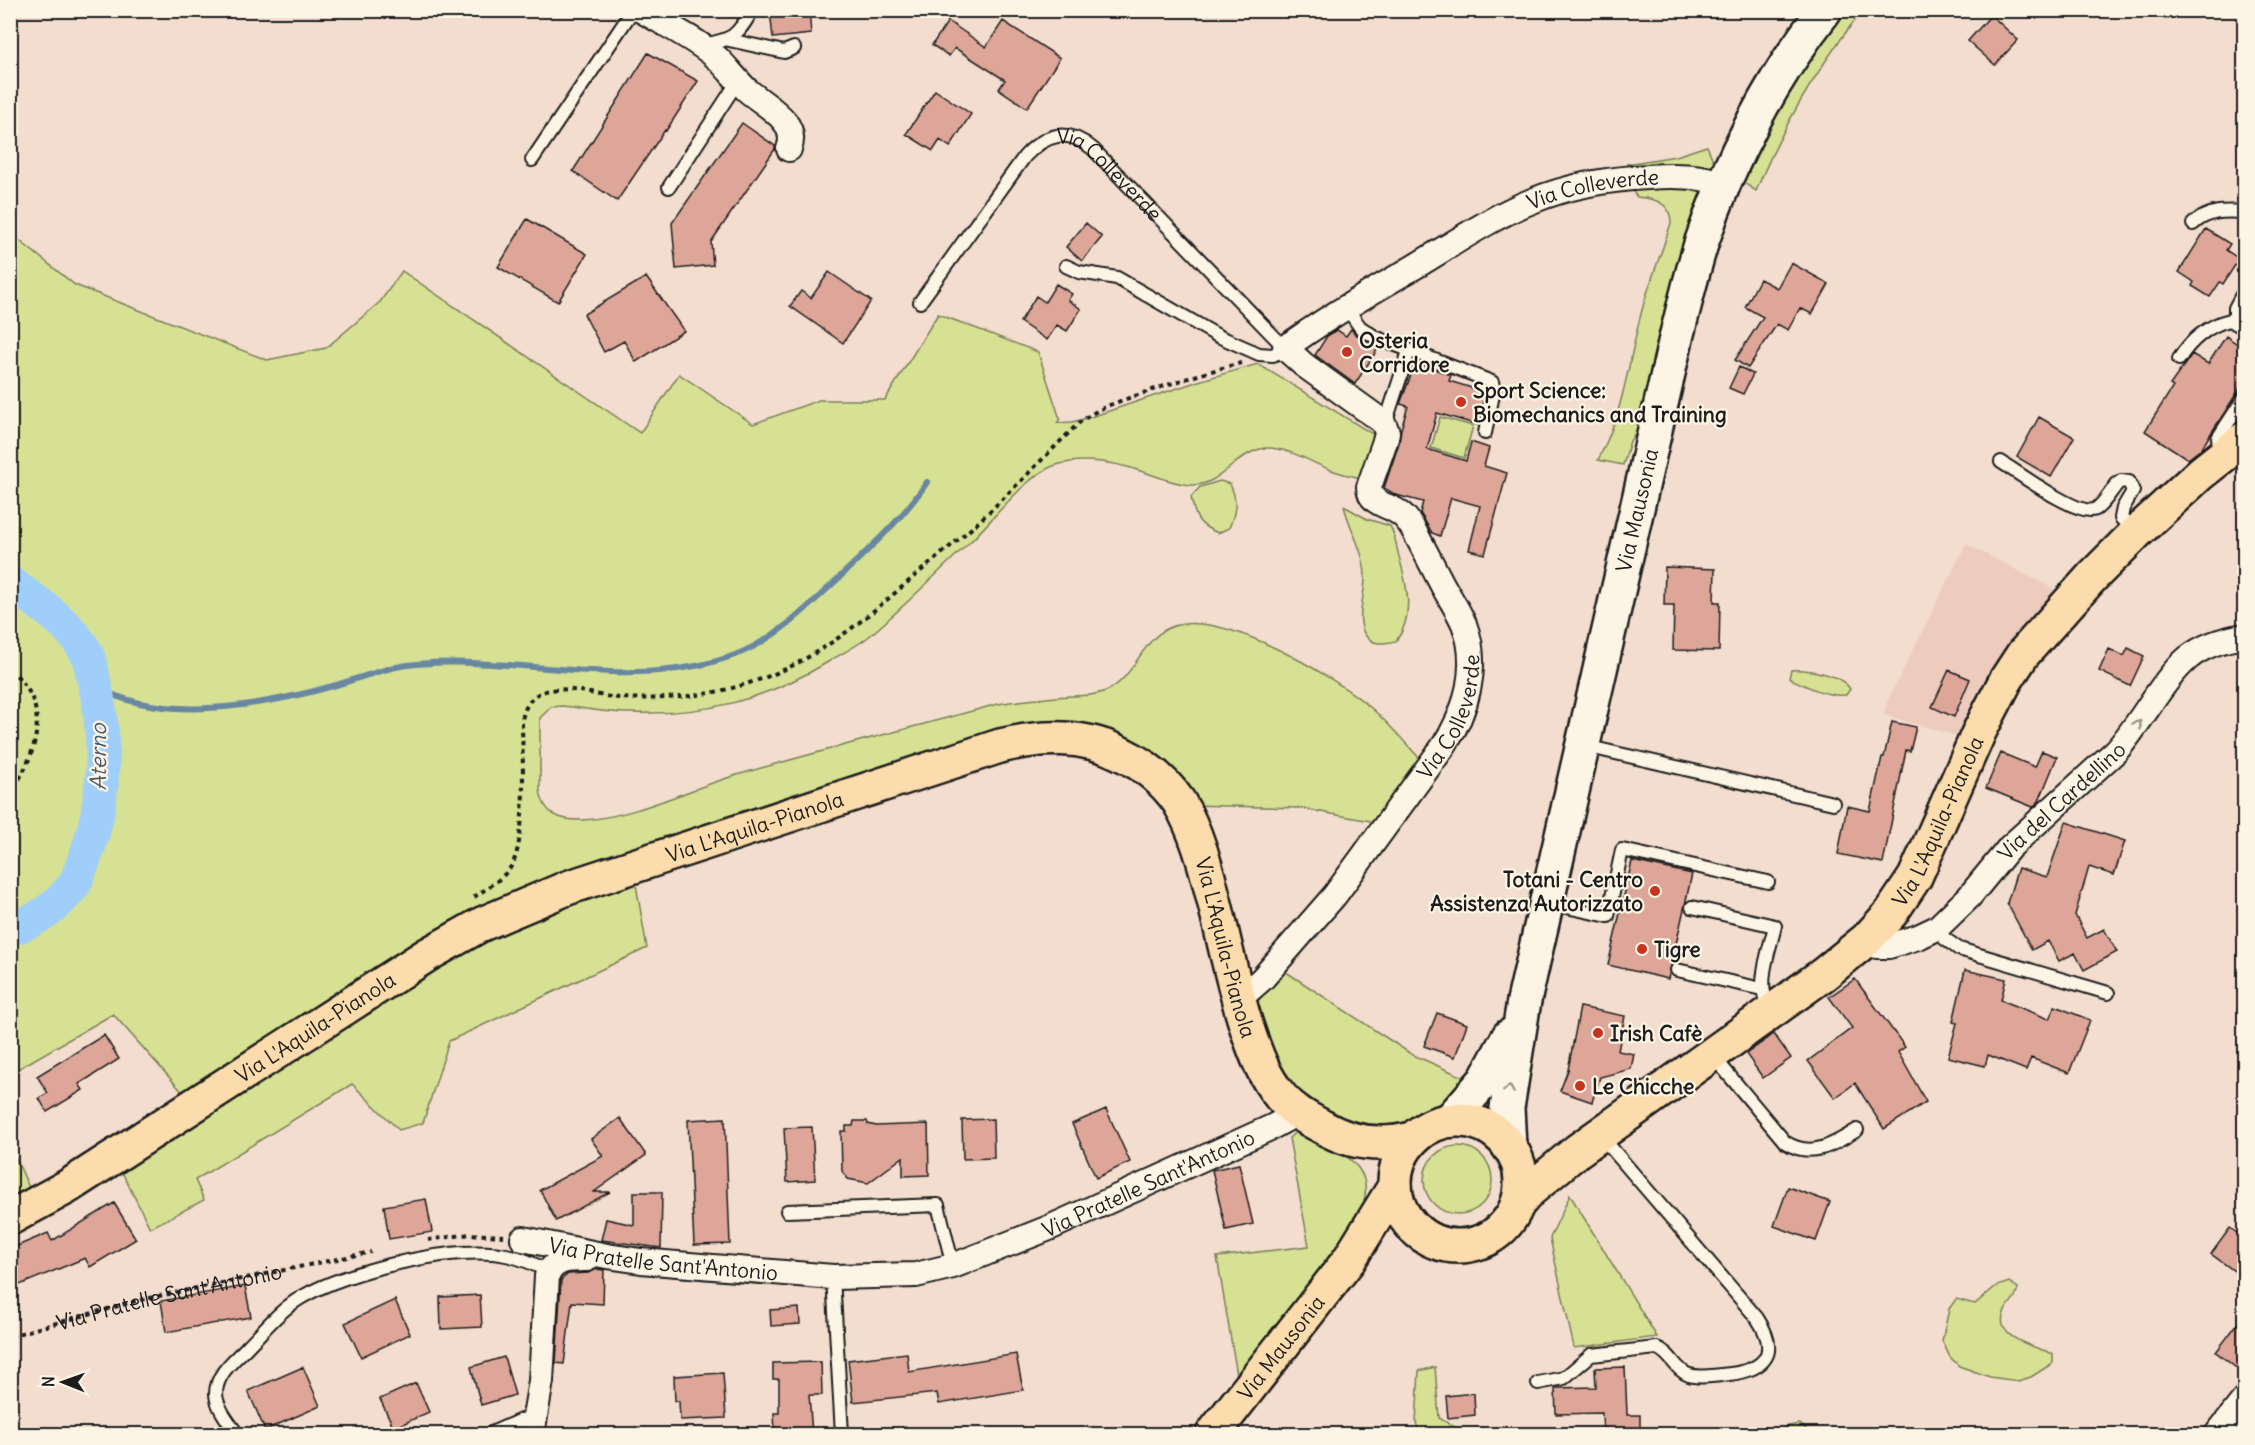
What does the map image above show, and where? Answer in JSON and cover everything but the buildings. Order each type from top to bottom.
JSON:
[{"type":"main road","name":"Via Mausonia","points":[[1510,1148],[1506,1108],[1524,1001],[1679,325],[1702,242],[1724,184],[1776,84],[1825,10]]},
{"type":"main road","name":"Via L'Aquila-Pianola","points":[[1517,1204],[1529,1191],[1588,1143],[1712,1056],[1767,1000],[1835,966],[1867,939],[1898,904],[1920,868],[1979,732],[2014,667],[2042,631],[2136,533],[2183,488],[2234,446]]},
{"type":"main road","name":"Via L'Aquila-Pianola","points":[[10,1218],[67,1187],[428,955],[502,915],[547,895],[618,870],[1019,741],[1053,738],[1098,744],[1142,764],[1171,792],[1184,811],[1203,857],[1239,999],[1251,1038],[1266,1074],[1281,1098],[1296,1111],[1340,1137],[1374,1163],[1395,1185]]},
{"type":"main road","name":"Via Mausonia","points":[[1450,1120],[1472,1098],[1492,1069],[1524,1001]]},
{"type":"main road","points":[[1450,1120],[1469,1121],[1497,1134],[1510,1148],[1520,1176],[1517,1204],[1509,1220],[1487,1239],[1466,1246],[1437,1243],[1422,1235],[1409,1223],[1396,1197],[1398,1163],[1412,1139],[1432,1125],[1450,1120]]},
{"type":"main road","name":"Via L'Aquila-Pianola","points":[[1340,1137],[1356,1142],[1375,1143],[1412,1139]]},
{"type":"main road","name":"Via L'Aquila-Pianola","points":[[1510,1148],[1535,1156],[1558,1156],[1588,1143]]},
{"type":"main road","name":"Via Mausonia","points":[[1213,1434],[1348,1260],[1395,1185]]},
{"type":"main road","name":"Via Mausonia","points":[[1348,1260],[1392,1236],[1406,1232],[1422,1235]]},
{"type":"street","points":[[641,10],[701,45],[723,63],[738,81],[785,121],[792,135],[789,149]]},
{"type":"street","name":"Via Colleverde","points":[[1276,352],[1346,307],[1494,220],[1546,196],[1584,186],[1637,178],[1691,177],[1711,179],[1724,184]]},
{"type":"street","name":"Via Colleverde","points":[[1239,999],[1253,988],[1287,952],[1350,875],[1454,731],[1466,698],[1470,657],[1467,633],[1410,523],[1402,514],[1376,501],[1370,495],[1369,487],[1386,438],[1387,432],[1383,422],[1301,363],[1276,352]]},
{"type":"street","name":"Via del Cardellino","points":[[1867,939],[1878,947],[1889,946],[1937,928],[1969,897],[2000,858],[2021,837],[2116,751],[2189,657],[2208,646],[2244,636]]},
{"type":"street","name":"Via Pratelle Sant'Antonio","points":[[523,1239],[608,1256],[833,1277],[916,1275],[953,1266],[1049,1228],[1272,1127],[1296,1111]]},
{"type":"street","points":[[534,1426],[541,1381],[549,1272],[555,1264],[564,1260],[605,1259],[608,1256]]},
{"type":"street","points":[[2217,1434],[2244,1400]]},
{"type":"lane","points":[[532,160],[633,10]]},
{"type":"lane","points":[[729,40],[742,28],[752,10]]},
{"type":"lane","points":[[701,45],[729,40],[784,52],[794,48]]},
{"type":"lane","points":[[669,187],[738,81]]},
{"type":"lane","name":"Via Colleverde","points":[[920,302],[1025,156],[1045,138],[1072,137],[1093,149],[1276,352]]},
{"type":"lane","points":[[2193,224],[2202,216],[2214,211],[2244,212]]},
{"type":"lane","name":"Via Colleverde","points":[[1066,266],[1079,272],[1117,278],[1218,336],[1248,350],[1276,352]]},
{"type":"lane","points":[[2240,325],[2235,308],[2244,291]]},
{"type":"lane","points":[[1346,307],[1357,324],[1367,333],[1409,351],[1460,368],[1494,384],[1485,433]]},
{"type":"lane","points":[[2179,359],[2187,347],[2199,336],[2220,322],[2230,320],[2240,325]]},
{"type":"lane","points":[[1383,422],[1390,410],[1409,351]]},
{"type":"lane","points":[[2234,446],[2219,446],[2218,438],[2244,398]]},
{"type":"lane","points":[[2001,462],[2063,501],[2090,510],[2098,508],[2121,481],[2129,482],[2133,490],[2123,508],[2121,518],[2136,533]]},
{"type":"lane","points":[[1583,746],[1833,803]]},
{"type":"lane","points":[[1547,903],[1608,916],[1622,850],[1768,882]]},
{"type":"lane","points":[[1677,970],[1767,1000],[1775,926],[1692,907]]},
{"type":"lane","points":[[1937,928],[1945,939],[1959,949],[2108,993]]},
{"type":"lane","points":[[1712,1056],[1785,1142],[1792,1146],[1806,1151],[1822,1149],[1857,1130]]},
{"type":"lane","points":[[1538,1383],[1564,1378],[1584,1358],[1594,1354],[1657,1348],[1665,1352],[1682,1372],[1702,1376],[1748,1371],[1758,1366],[1767,1355],[1768,1340],[1753,1312],[1588,1143]]},
{"type":"lane","points":[[787,1211],[938,1205],[953,1266]]},
{"type":"lane","points":[[237,1434],[220,1407],[216,1396],[220,1377],[285,1309],[301,1297],[372,1269],[464,1253],[485,1252],[518,1257],[549,1272]]},
{"type":"lane","points":[[833,1277],[842,1434]]},
{"type":"lane","points":[[489,1434],[521,1420],[534,1426]]},
{"type":"path","points":[[473,898],[502,877],[516,858],[521,828],[522,720],[524,710],[540,693],[562,690],[615,698],[682,697],[730,688],[775,673],[812,655],[851,630],[975,525],[1091,414],[1121,400],[1202,373],[1276,352]]},
{"type":"path","points":[[10,669],[26,687],[34,703],[36,719],[35,742],[30,762],[10,793]]},
{"type":"path","name":"Via Pratelle Sant'Antonio","points":[[425,1240],[470,1234],[523,1239]]},
{"type":"path","name":"Via Pratelle Sant'Antonio","points":[[10,1336],[140,1300],[380,1250]]},
{"type":"shaded area","points":[[1966,544],[2058,591],[1960,737],[1884,715],[1887,702]]},
{"type":"green space","points":[[1841,11],[1862,11],[1831,53],[1803,97],[1756,191],[1736,178],[1783,90]]},
{"type":"green space","points":[[1707,146],[1716,167],[1645,418],[1630,441],[1623,465],[1598,460],[1620,405],[1642,310],[1671,223],[1665,206],[1650,199],[1637,197],[1628,185],[1627,164],[1676,156]]},
{"type":"green space","points":[[10,233],[75,285],[267,360],[326,348],[380,302],[402,271],[640,433],[679,374],[753,424],[819,400],[885,400],[938,314],[1038,352],[1060,419],[1057,423],[1091,417],[1258,364],[1376,436],[1361,478],[1334,471],[1295,454],[1271,448],[1250,453],[1212,480],[1191,485],[1174,482],[1125,466],[1101,462],[1076,461],[1053,466],[1021,489],[970,542],[867,638],[780,687],[733,703],[683,711],[621,713],[562,706],[551,707],[540,718],[540,791],[545,806],[561,818],[584,820],[604,818],[661,802],[737,775],[998,704],[1104,692],[1127,675],[1147,646],[1163,631],[1174,626],[1195,624],[1248,636],[1276,648],[1330,678],[1377,713],[1424,763],[1381,823],[1299,808],[1192,805],[1167,772],[989,737],[699,826],[550,881],[185,1095],[113,1014],[11,1073]]},
{"type":"green space","points":[[1440,417],[1473,426],[1464,458],[1431,448]]},
{"type":"green space","points":[[1220,481],[1230,484],[1235,506],[1229,528],[1218,533],[1205,527],[1198,520],[1191,497],[1200,487]]},
{"type":"green space","points":[[1344,506],[1367,519],[1390,526],[1393,533],[1408,598],[1406,620],[1396,641],[1376,643],[1366,636],[1363,630],[1361,615],[1365,583],[1364,567]]},
{"type":"green space","points":[[1791,670],[1806,670],[1832,676],[1850,689],[1846,695],[1817,690],[1789,678]]},
{"type":"green space","points":[[635,879],[647,948],[449,1041],[423,1123],[399,1130],[352,1084],[195,1180],[204,1200],[150,1228],[120,1168],[364,1009],[522,920]]},
{"type":"green space","points":[[1280,968],[1411,1054],[1472,1081],[1445,1105],[1425,1114],[1407,1127],[1355,1131],[1283,1085],[1255,1006]]},
{"type":"green space","points":[[1298,1130],[1330,1146],[1355,1164],[1366,1188],[1364,1205],[1355,1225],[1238,1381],[1217,1257],[1309,1246],[1289,1138]]},
{"type":"green space","points":[[10,1145],[31,1192],[10,1203]]},
{"type":"green space","points":[[1451,1146],[1465,1146],[1477,1151],[1487,1161],[1492,1180],[1487,1199],[1477,1209],[1465,1214],[1451,1214],[1439,1209],[1429,1199],[1424,1187],[1424,1173],[1429,1161],[1439,1151]]},
{"type":"green space","points":[[1570,1195],[1657,1337],[1574,1348],[1550,1238]]},
{"type":"green space","points":[[2009,1282],[2018,1288],[2004,1313],[2002,1322],[2005,1329],[2019,1341],[2053,1354],[2053,1363],[2031,1377],[2018,1381],[1990,1377],[1959,1366],[1950,1357],[1942,1341],[1949,1309],[1956,1299],[1975,1304],[1995,1287]]},
{"type":"green space","points":[[1435,1367],[1439,1418],[1467,1434],[1419,1434],[1416,1422],[1419,1371]]},
{"type":"green space","points":[[1800,1424],[1812,1434],[1784,1434],[1788,1426]]},
{"type":"waterway","points":[[96,687],[123,698],[152,705],[213,708],[276,700],[385,670],[417,664],[497,664],[617,672],[657,671],[696,666],[751,648],[794,619],[888,530],[927,482]]},
{"type":"waterway","name":"Aterno","points":[[10,583],[63,623],[87,654],[98,699],[103,745],[97,816],[73,886],[46,912],[10,929]]},
{"type":"place","name":"Osteria Corridore","points":[[1347,352]]},
{"type":"place","name":"Sport Science: Biomechanics and Training","points":[[1461,402]]},
{"type":"place","name":"Totani - Centro Assistenza Autorizzato","points":[[1655,891]]},
{"type":"place","name":"Tigre","points":[[1642,949]]},
{"type":"place","name":"Irish Cafè","points":[[1598,1033]]},
{"type":"place","name":"Le Chicche","points":[[1580,1086]]}]
